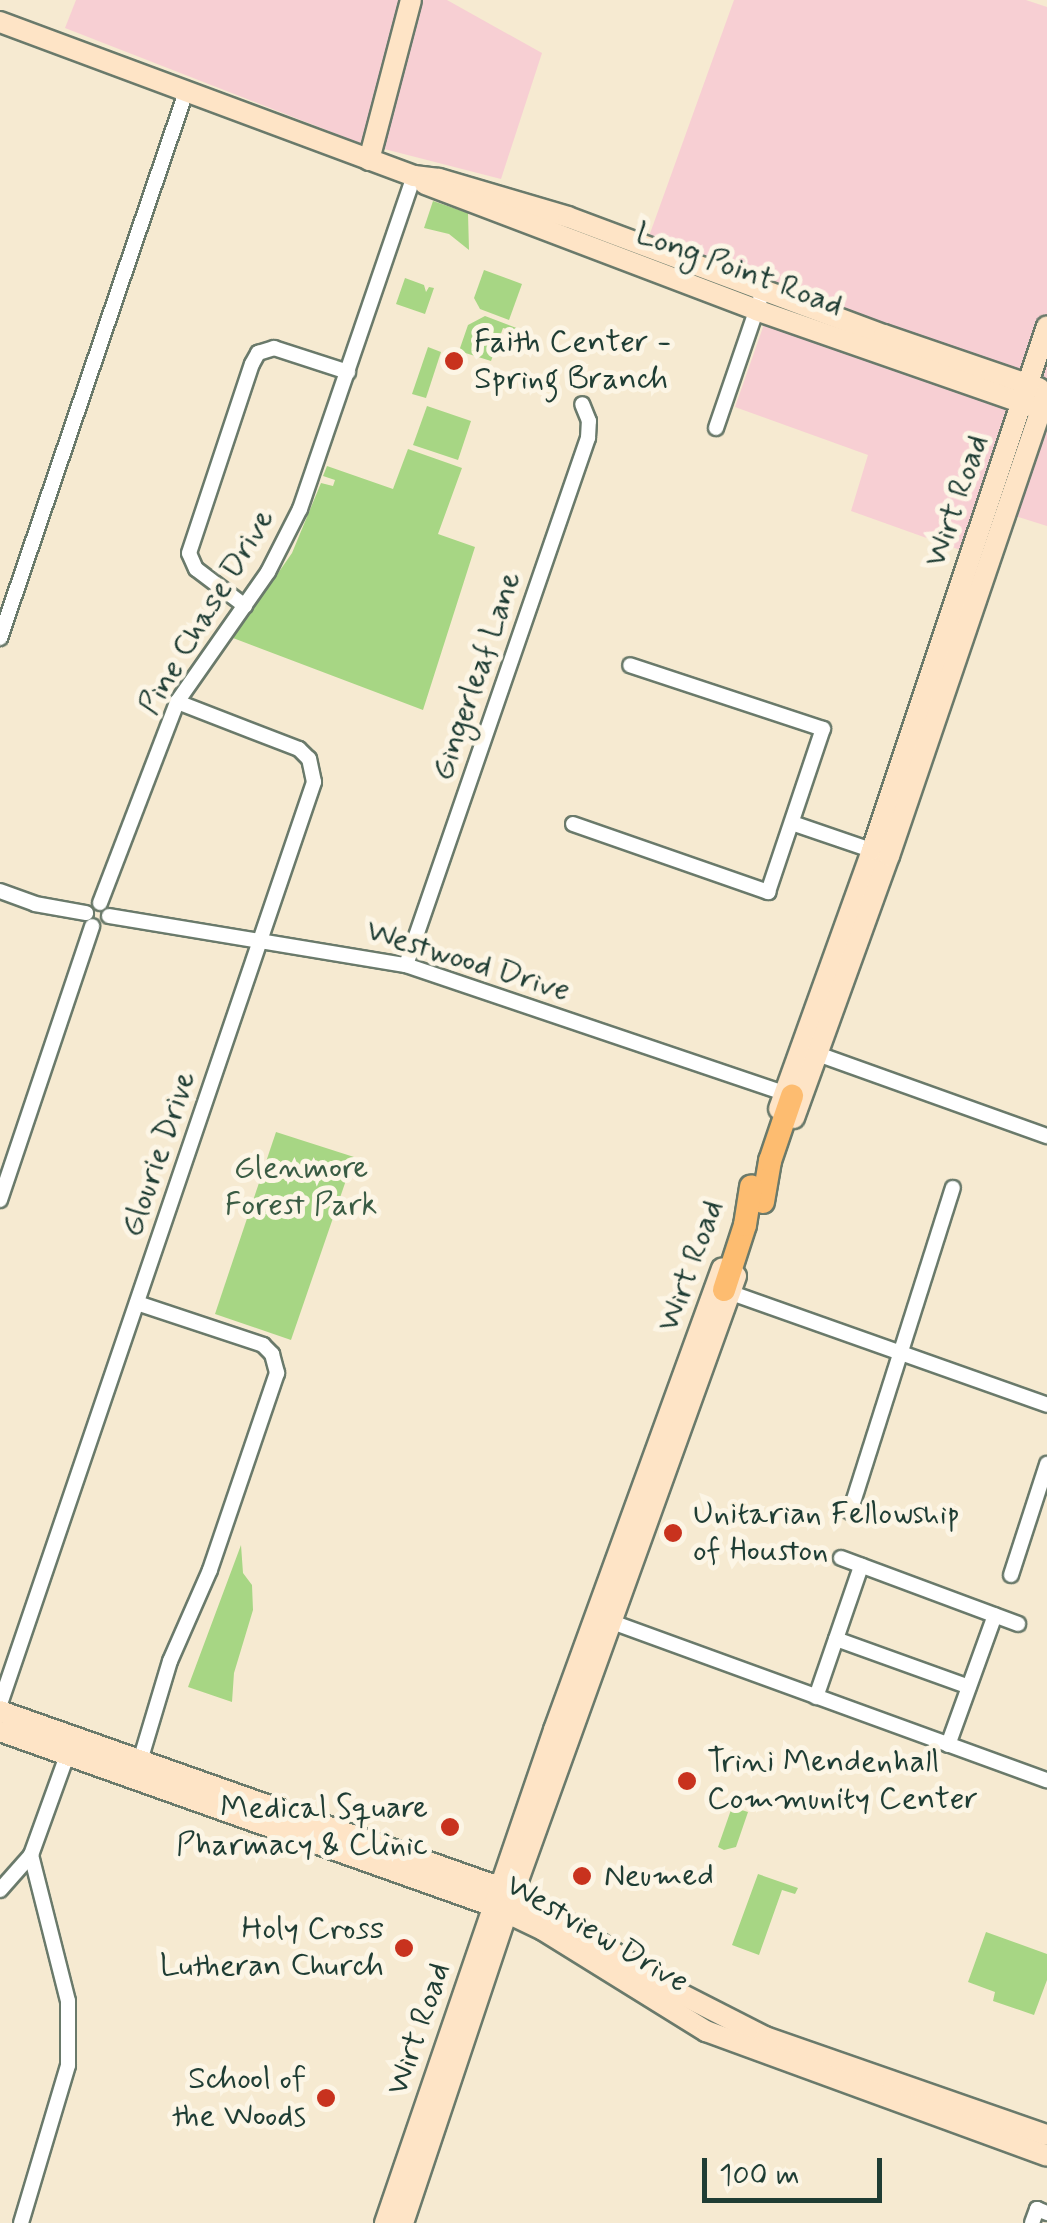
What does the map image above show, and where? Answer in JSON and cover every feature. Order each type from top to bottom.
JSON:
[{"type":"main road","points":[[0,23],[8,0]]},
{"type":"main road","points":[[368,160],[412,0]]},
{"type":"main road","name":"Long Point Road","points":[[0,23],[414,176],[434,191],[688,263],[759,300]]},
{"type":"main road","name":"Long Point Road","points":[[512,210],[657,273],[759,300],[1039,398]]},
{"type":"main road","points":[[657,273],[684,269],[688,263]]},
{"type":"main road","name":"Wirt Road","points":[[792,1096],[1039,398],[1047,326]]},
{"type":"main road","points":[[723,1290],[792,1096]]},
{"type":"main road","name":"Wirt Road","points":[[403,2223],[503,1900],[612,1622],[723,1290]]},
{"type":"main road","name":"Wirt Road","points":[[385,2223],[723,1290]]},
{"type":"main road","name":"Westview Drive","points":[[0,1707],[71,1746]]},
{"type":"main road","name":"Westview Drive","points":[[0,1731],[71,1746],[503,1900],[710,2022],[921,2101],[1047,2156]]},
{"type":"main road","name":"Westview Drive","points":[[921,2101],[1047,2135]]},
{"type":"street","points":[[0,638],[186,92]]},
{"type":"street","name":"Pine Chase Drive","points":[[104,910],[177,702],[246,606],[300,509],[414,176]]},
{"type":"street","points":[[716,428],[759,300]]},
{"type":"street","points":[[246,606],[196,569],[189,552],[255,358],[263,349],[274,348],[348,372]]},
{"type":"street","name":"Gingerleaf Lane","points":[[406,965],[588,438],[590,421],[582,404]]},
{"type":"street","points":[[573,824],[768,892],[822,729],[630,665]]},
{"type":"street","name":"Glourie Drive","points":[[0,1707],[310,797],[314,770],[299,749],[177,702]]},
{"type":"street","points":[[792,824],[881,853]]},
{"type":"street","points":[[0,891],[101,926],[104,910]]},
{"type":"street","name":"Westwood Drive","points":[[104,910],[406,965],[792,1096]]},
{"type":"street","points":[[0,1200],[89,920]]},
{"type":"street","points":[[810,1052],[1047,1136]]},
{"type":"street","points":[[850,1512],[953,1188]]},
{"type":"street","points":[[723,1290],[1047,1405]]},
{"type":"street","points":[[137,1770],[170,1661],[210,1570],[277,1373],[272,1354],[263,1345],[138,1303]]},
{"type":"street","points":[[1011,1574],[1047,1464]]},
{"type":"street","points":[[841,1558],[1018,1624]]},
{"type":"street","points":[[816,1697],[862,1566]]},
{"type":"street","points":[[948,1744],[995,1614]]},
{"type":"street","points":[[612,1622],[1047,1780]]},
{"type":"street","points":[[836,1639],[969,1687]]},
{"type":"street","points":[[0,1890],[31,1856],[71,1746]]},
{"type":"street","points":[[21,2223],[68,2065],[68,2001],[31,1856]]},
{"type":"shaded area","points":[[76,0],[447,0],[542,53],[501,179],[357,142],[65,28]]},
{"type":"shaded area","points":[[734,0],[1026,0],[1047,7],[1047,526],[981,505],[963,551],[851,511],[868,455],[735,407],[777,287],[648,239]]},
{"type":"green space","points":[[433,201],[468,213],[469,250],[449,234],[424,228]]},
{"type":"green space","points":[[484,270],[522,284],[509,320],[480,309],[474,298]]},
{"type":"green space","points":[[405,278],[424,285],[426,292],[429,287],[434,288],[425,314],[396,304]]},
{"type":"green space","points":[[485,316],[519,329],[518,332],[503,328],[491,361],[459,351],[468,325]]},
{"type":"green space","points":[[428,347],[441,352],[426,398],[412,394]]},
{"type":"green space","points":[[427,406],[471,421],[458,460],[413,445]]},
{"type":"green space","points":[[408,449],[462,468],[438,534],[475,547],[423,710],[233,638],[292,553],[321,483],[333,486],[335,480],[323,476],[327,466],[393,489]]},
{"type":"green space","name":"Glenmore Forest Park","points":[[276,1132],[354,1157],[291,1340],[215,1314]]},
{"type":"green space","points":[[241,1545],[243,1573],[252,1585],[253,1610],[234,1673],[232,1702],[188,1687]]},
{"type":"green space","points":[[732,1807],[748,1812],[736,1847],[724,1850],[718,1847]]},
{"type":"green space","points":[[758,1874],[798,1888],[795,1894],[782,1890],[759,1955],[732,1945]]},
{"type":"green space","points":[[986,1932],[1047,1954],[1047,1980],[1034,2015],[993,2001],[995,1992],[968,1982]]},
{"type":"place","name":"Faith Center - Spring Branch","points":[[454,361]]},
{"type":"place","name":"Unitarian Fellowship of Houston","points":[[673,1533]]},
{"type":"place","name":"Trini Mendenhall Community Center","points":[[687,1781]]},
{"type":"place","name":"Medical Square Pharmacy & Clinic","points":[[450,1827]]},
{"type":"place","name":"Neumed","points":[[582,1876]]},
{"type":"place","name":"Holy Cross Lutheran Church","points":[[404,1948]]},
{"type":"place","name":"School of the Woods","points":[[326,2098]]}]
